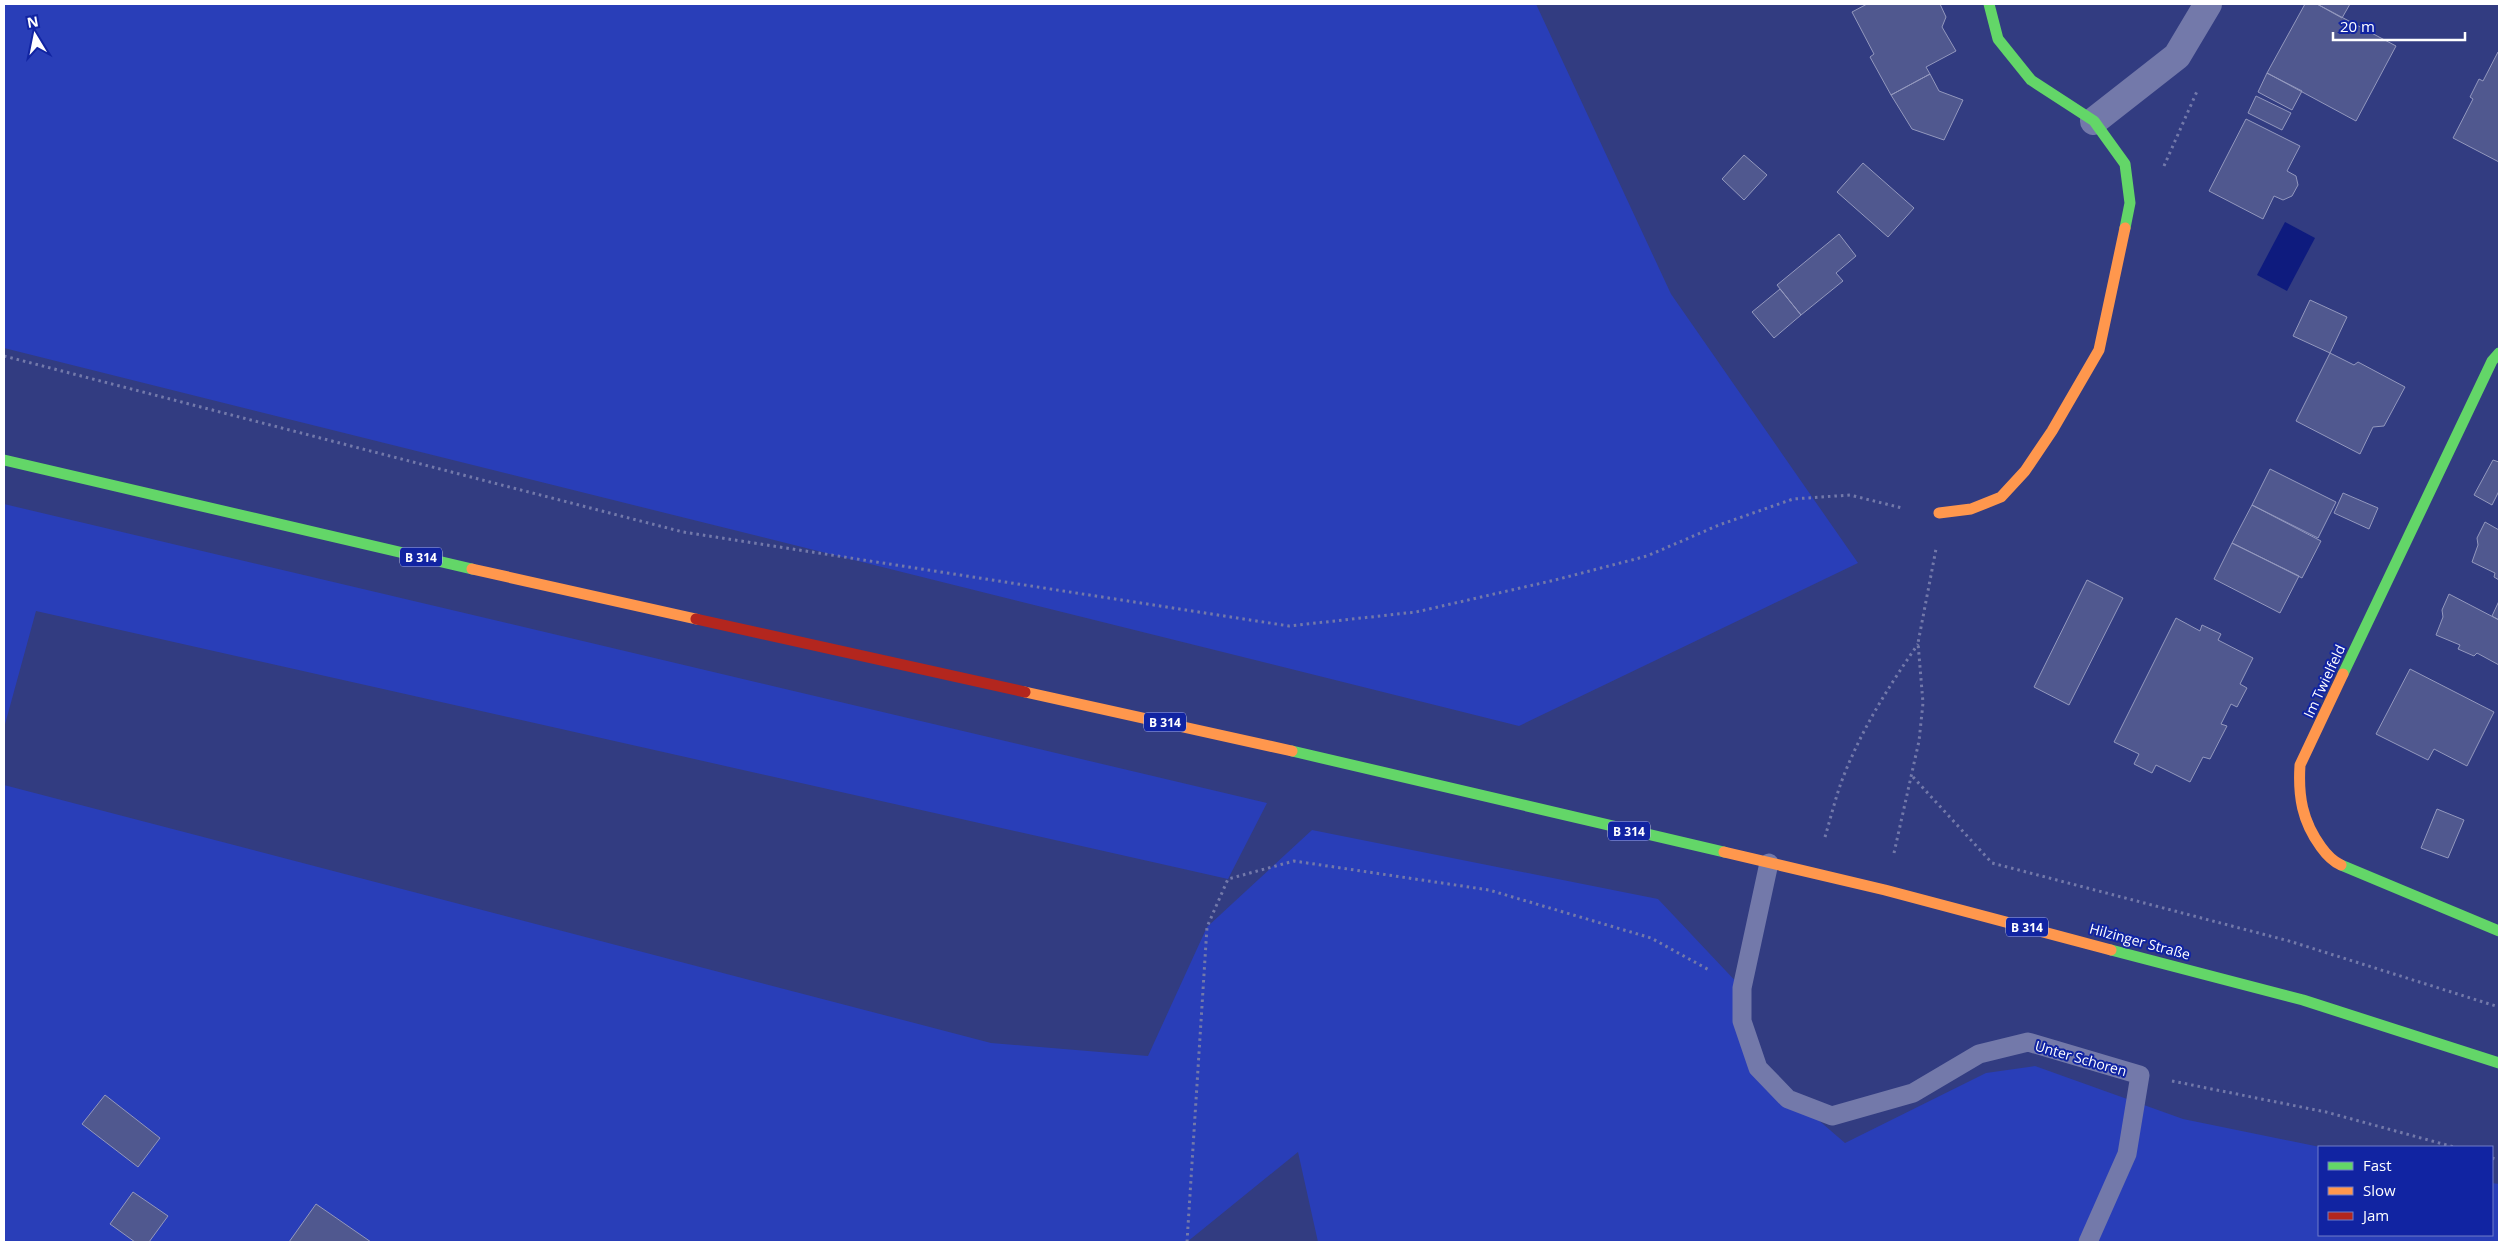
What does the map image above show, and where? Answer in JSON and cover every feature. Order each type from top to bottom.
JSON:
[{"type":"main road","points":[[1939,513],[1971,509],[2001,498],[2025,472],[2052,431],[2099,350],[2130,203],[2125,164],[2094,122],[2031,80],[1998,38],[1989,4]]},
{"type":"main road","name":"Im Twielfeld","points":[[2499,353],[2492,361],[2300,765],[2298,791],[2304,817],[2315,841],[2334,862],[2499,931]]},
{"type":"main road","name":"B 314","points":[[4,460],[222,512],[819,647],[1196,729],[1769,863]]},
{"type":"main road","name":"Hilzinger Straße","points":[[1769,863],[1885,890],[2303,1000],[2499,1063]]},
{"type":"street","points":[[2094,122],[2177,56],[2208,4]]},
{"type":"lane","name":"Unter Schoren","points":[[1769,863],[1742,988],[1742,1021],[1758,1068],[1788,1099],[1832,1116],[1913,1093],[1979,1054],[2028,1042],[2140,1075],[2126,1154],[2088,1242]]},
{"type":"path","points":[[2130,203],[2155,187],[2200,84]]},
{"type":"path","points":[[4,356],[683,532],[1289,626],[1416,612],[1555,580],[1647,556],[1719,525],[1793,499],[1850,495],[1898,507],[1939,513],[1932,578],[1918,643],[1923,703],[1913,776],[1885,890]]},
{"type":"path","points":[[1814,873],[1843,777],[1861,735],[1882,696],[1918,643]]},
{"type":"path","points":[[1913,776],[1992,863],[2290,941],[2499,1007]]},
{"type":"path","points":[[1187,1242],[1207,927],[1228,879],[1294,861],[1489,890],[1650,938],[1742,988]]},
{"type":"path","points":[[2140,1075],[2326,1112],[2450,1146]]},
{"type":"shaded area","points":[[4,4],[1536,4],[1671,294],[1858,563],[1519,726],[4,348]]},
{"type":"shaded area","points":[[2285,222],[2315,238],[2287,291],[2257,275]]},
{"type":"shaded area","points":[[4,504],[1267,803],[1228,879],[36,611],[4,728]]},
{"type":"shaded area","points":[[4,785],[991,1043],[1148,1056],[1207,927],[1312,830],[1658,899],[1742,988],[1758,1068],[1845,1143],[1986,1073],[2035,1066],[2183,1119],[2318,1147],[2318,1236],[2493,1236],[2493,1183],[2499,1184],[2499,1242],[1318,1242],[1298,1152],[1187,1242],[4,1242]]},
{"type":"building","points":[[1867,4],[1940,4],[1946,17],[1942,27],[1956,51],[1926,67],[1930,74],[1891,95],[1870,57],[1874,54],[1852,12]]},
{"type":"building","points":[[2305,4],[2317,4],[2396,46],[2356,121],[2267,73]]},
{"type":"building","points":[[2317,4],[2350,4],[2342,18]]},
{"type":"building","points":[[2498,52],[2499,162],[2453,138],[2473,99],[2470,97],[2479,79],[2483,81]]},
{"type":"building","points":[[2267,73],[2302,91],[2292,110],[2258,92]]},
{"type":"building","points":[[1930,74],[1939,91],[1963,100],[1944,140],[1912,129],[1891,95]]},
{"type":"building","points":[[2256,96],[2291,113],[2282,130],[2248,113]]},
{"type":"building","points":[[2246,119],[2300,146],[2287,171],[2296,176],[2298,185],[2292,196],[2283,200],[2274,196],[2263,219],[2209,191]]},
{"type":"building","points":[[1744,155],[1767,175],[1744,200],[1722,179]]},
{"type":"building","points":[[1863,163],[1914,208],[1888,237],[1837,192]]},
{"type":"building","points":[[1839,234],[1856,256],[1836,273],[1843,281],[1801,315],[1777,285]]},
{"type":"building","points":[[1780,289],[1801,315],[1774,338],[1752,312]]},
{"type":"building","points":[[2310,300],[2347,317],[2330,353],[2293,336]]},
{"type":"building","points":[[2330,353],[2354,365],[2358,362],[2405,387],[2384,426],[2373,427],[2360,454],[2296,421]]},
{"type":"building","points":[[2493,460],[2499,462],[2499,491],[2492,505],[2474,495]]},
{"type":"building","points":[[2270,469],[2336,502],[2318,538],[2252,505]]},
{"type":"building","points":[[2343,493],[2378,508],[2369,529],[2334,513]]},
{"type":"building","points":[[2252,505],[2321,541],[2302,578],[2232,543]]},
{"type":"building","points":[[2485,522],[2499,530],[2499,580],[2494,577],[2495,573],[2472,562],[2478,545],[2477,538]]},
{"type":"building","points":[[2232,543],[2299,576],[2280,613],[2214,579]]},
{"type":"building","points":[[2087,580],[2123,598],[2069,705],[2034,687]]},
{"type":"building","points":[[2449,594],[2499,620],[2499,665],[2477,653],[2474,656],[2458,649],[2460,645],[2436,635],[2443,617],[2442,610]]},
{"type":"building","points":[[2499,601],[2499,620],[2492,616]]},
{"type":"building","points":[[2176,618],[2200,631],[2202,625],[2221,634],[2218,640],[2253,658],[2240,684],[2247,688],[2237,707],[2231,704],[2221,724],[2227,726],[2210,759],[2203,757],[2190,782],[2156,765],[2152,773],[2134,764],[2139,754],[2114,742]]},
{"type":"building","points":[[2410,669],[2494,712],[2467,766],[2434,749],[2428,760],[2376,734]]},
{"type":"building","points":[[2437,809],[2464,820],[2448,858],[2421,848]]},
{"type":"building","points":[[105,1095],[160,1138],[138,1167],[82,1124]]},
{"type":"building","points":[[133,1192],[168,1216],[149,1242],[135,1242],[110,1224]]},
{"type":"building","points":[[316,1204],[371,1242],[289,1242]]},
{"type":"traffic: fast","points":[[1989,4],[1998,39],[2031,80],[2094,121],[2125,164],[2130,203],[2125,228]]},
{"type":"traffic: fast","points":[[2343,674],[2492,361],[2499,353]]},
{"type":"traffic: fast","points":[[4,460],[472,569]]},
{"type":"traffic: fast","points":[[1292,751],[1724,852]]},
{"type":"traffic: fast","points":[[2341,865],[2499,931]]},
{"type":"traffic: fast","points":[[2111,950],[2303,1000],[2499,1063]]},
{"type":"traffic: slow","points":[[1939,513],[1971,509],[2001,497],[2025,471],[2052,431],[2099,350],[2125,228]]},
{"type":"traffic: slow","points":[[472,569],[696,619]]},
{"type":"traffic: slow","points":[[2341,865],[2325,852],[2309,828],[2301,798],[2300,765],[2343,674]]},
{"type":"traffic: slow","points":[[1025,692],[1292,751]]},
{"type":"traffic: slow","points":[[1724,852],[1885,890],[2111,950]]},
{"type":"traffic: jam","points":[[696,619],[1025,692]]}]
